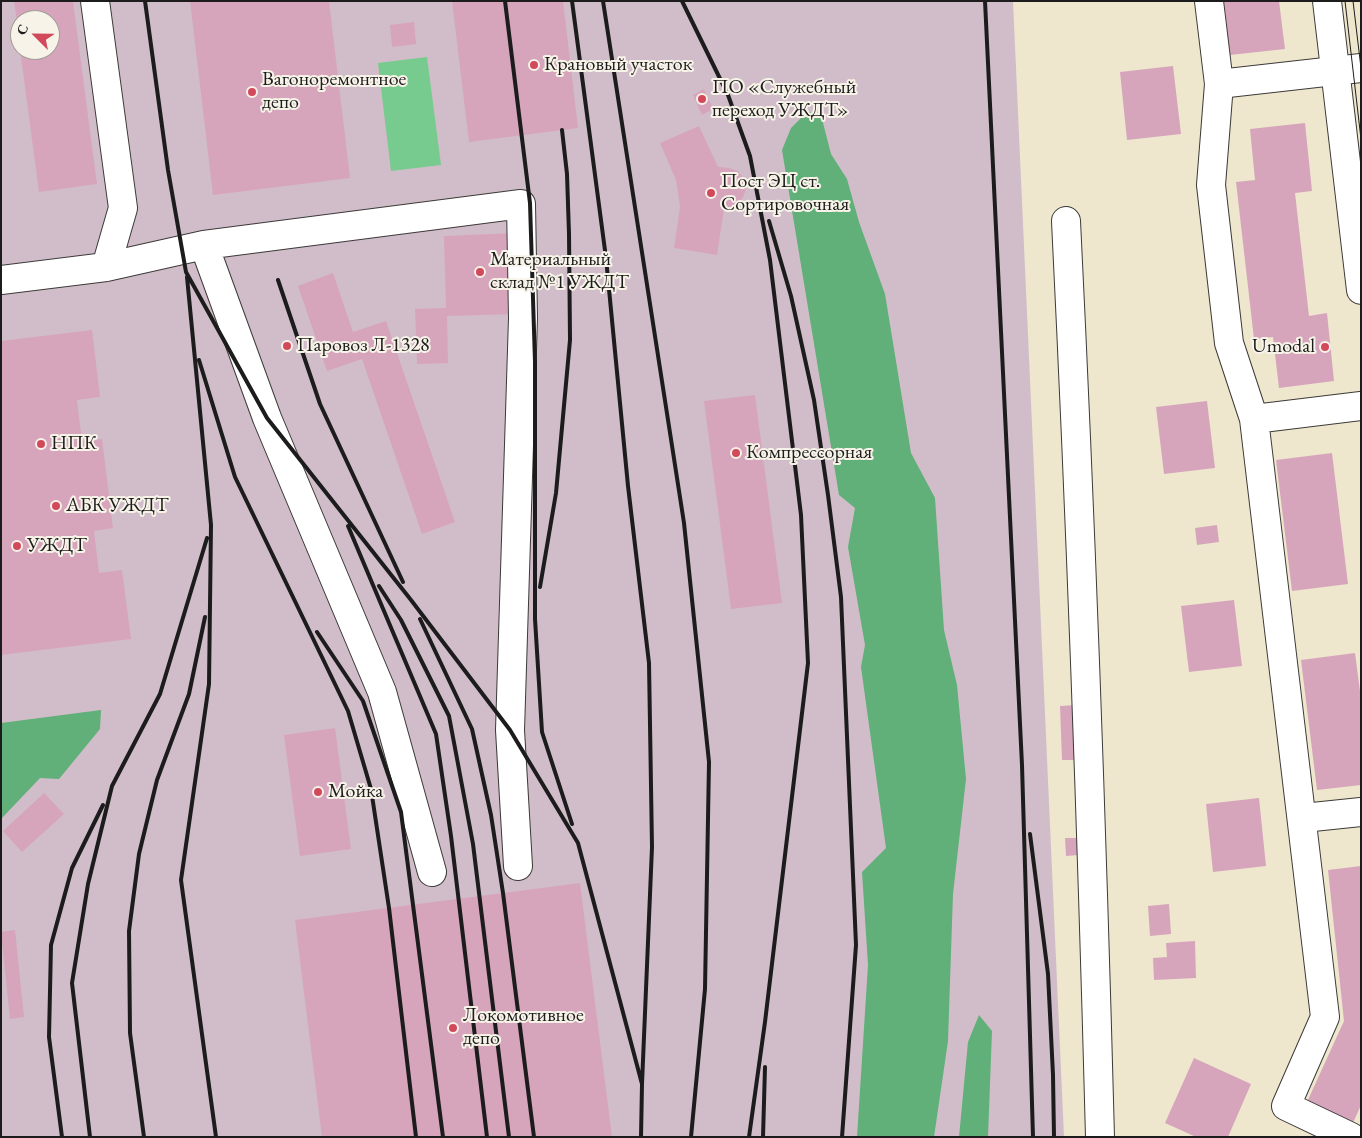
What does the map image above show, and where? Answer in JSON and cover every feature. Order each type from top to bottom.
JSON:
[{"type":"main road","points":[[95,1],[123,208],[106,266]]},
{"type":"main road","points":[[1209,1],[1218,84],[1211,185],[1229,343],[1254,419],[1303,818],[1325,1017],[1286,1106],[1350,1137]]},
{"type":"main road","points":[[1327,1],[1348,69],[1361,290]]},
{"type":"main road","points":[[1218,84],[1348,69]]},
{"type":"main road","points":[[1,280],[106,266],[204,244],[521,204],[523,318],[510,730],[518,866]]},
{"type":"main road","points":[[1066,221],[1096,966],[1100,1137]]},
{"type":"main road","points":[[204,244],[267,418],[382,692],[432,872]]},
{"type":"main road","points":[[1254,419],[1361,406]]},
{"type":"main road","points":[[1303,818],[1361,812]]},
{"type":"shaded area","points":[[1,1],[1013,1],[1064,1137],[1,1137]]},
{"type":"green space","points":[[427,57],[441,165],[391,171],[378,63]]},
{"type":"green space","points":[[808,111],[822,119],[831,154],[847,179],[859,222],[885,294],[911,453],[935,498],[944,630],[957,685],[966,779],[953,894],[948,1041],[934,1137],[857,1137],[868,965],[862,872],[886,848],[861,667],[865,645],[848,547],[855,508],[839,495],[782,150],[791,128]]},
{"type":"green space","points":[[101,710],[100,729],[59,779],[40,778],[1,819],[1,723]]},
{"type":"green space","points":[[979,1015],[992,1031],[988,1137],[959,1137],[968,1042]]},
{"type":"building","points":[[14,1],[73,1],[97,184],[39,192],[21,60],[60,60],[60,10],[15,10]]},
{"type":"building","name":"Вагоноремонтное депо","points":[[190,1],[329,1],[350,178],[213,195]]},
{"type":"building","name":"Крановый участок","points":[[452,1],[563,1],[578,128],[469,142]]},
{"type":"building","points":[[1224,1],[1279,1],[1285,49],[1230,55]]},
{"type":"building","points":[[414,22],[416,44],[392,47],[390,25]]},
{"type":"building","points":[[1173,66],[1181,134],[1127,140],[1120,72]]},
{"type":"building","name":"ПО «Служебный переход УЖДТ»","points":[[704,89],[713,109],[702,115],[693,95]]},
{"type":"building","points":[[1305,123],[1312,191],[1295,193],[1309,316],[1327,313],[1334,381],[1279,388],[1273,337],[1254,339],[1236,182],[1255,180],[1250,129]]},
{"type":"building","name":"Пост ЭЦ ст. Сортировочная","points":[[699,126],[718,167],[738,171],[744,179],[746,189],[737,205],[724,209],[717,255],[674,248],[680,207],[676,180],[660,143]]},
{"type":"building","name":"Материальный склад №1 УЖДТ","points":[[514,233],[517,314],[447,316],[448,363],[417,364],[415,309],[446,308],[444,236]]},
{"type":"building","points":[[333,273],[353,332],[386,321],[455,522],[422,534],[362,359],[327,371],[298,286]]},
{"type":"building","name":"АБК УЖДТ","points":[[92,330],[100,397],[77,400],[82,441],[102,439],[113,528],[94,531],[99,573],[122,570],[131,639],[1,655],[1,341]]},
{"type":"building","name":"Компрессорная","points":[[755,395],[782,603],[731,609],[704,401]]},
{"type":"building","points":[[1207,401],[1215,468],[1164,474],[1156,407]]},
{"type":"building","points":[[1332,453],[1348,584],[1292,591],[1276,460]]},
{"type":"building","points":[[1217,525],[1219,542],[1197,545],[1195,528]]},
{"type":"building","points":[[1234,600],[1242,666],[1189,672],[1181,606]]},
{"type":"building","points":[[1355,653],[1361,699],[1361,785],[1317,790],[1301,660]]},
{"type":"building","points":[[1077,705],[1080,760],[1062,760],[1060,706]]},
{"type":"building","name":"Мойка","points":[[335,728],[351,849],[300,856],[284,735]]},
{"type":"building","points":[[44,793],[64,814],[22,852],[3,831]]},
{"type":"building","points":[[1259,798],[1266,866],[1213,872],[1206,804]]},
{"type":"building","points":[[1065,838],[1078,838],[1079,855],[1066,856]]},
{"type":"building","points":[[1361,866],[1361,1105],[1353,1123],[1307,1102],[1344,1021],[1328,870]]},
{"type":"building","name":"Локомотивное депо","points":[[580,883],[612,1137],[322,1137],[295,920]]},
{"type":"building","points":[[1169,904],[1171,934],[1150,936],[1148,906]]},
{"type":"building","points":[[15,930],[24,1017],[10,1019],[1,932]]},
{"type":"building","points":[[1195,941],[1196,978],[1154,980],[1153,958],[1167,957],[1166,943]]},
{"type":"building","points":[[1194,1058],[1251,1084],[1228,1137],[1196,1137],[1165,1123]]},
{"type":"tram line","points":[[1345,1],[1361,139]]},
{"type":"tram line","points":[[1353,1],[1361,68]]},
{"type":"railway","points":[[145,1],[168,170],[186,272],[267,418],[411,600],[510,730],[578,843],[642,1084]]},
{"type":"railway","points":[[505,1],[530,203],[535,362],[535,619],[542,732],[572,824]]},
{"type":"railway","points":[[572,1],[606,258],[628,486],[649,663],[652,847],[641,1137]]},
{"type":"railway","points":[[603,1],[684,523],[709,762],[705,989],[691,1137]]},
{"type":"railway","points":[[682,1],[728,95],[750,156],[770,260],[801,515],[808,663],[765,1022],[749,1137]]},
{"type":"railway","points":[[985,1],[1022,765],[1033,1137]]},
{"type":"railway","points":[[540,587],[556,493],[570,340],[567,174],[562,130]]},
{"type":"railway","points":[[769,221],[791,296],[814,400],[841,597],[856,945],[842,1137]]},
{"type":"railway","points":[[187,277],[211,525],[209,684],[181,880],[216,1137]]},
{"type":"railway","points":[[278,280],[320,404],[403,582]]},
{"type":"railway","points":[[199,360],[235,477],[348,711],[371,789],[389,908],[416,1137]]},
{"type":"railway","points":[[348,526],[436,734],[451,836],[487,1137]]},
{"type":"railway","points":[[90,1137],[72,983],[88,884],[112,786],[160,694],[207,538]]},
{"type":"railway","points":[[379,586],[401,620],[449,716],[473,844],[509,1137]]},
{"type":"railway","points":[[144,1137],[130,1033],[129,931],[139,854],[157,780],[189,694],[205,617]]},
{"type":"railway","points":[[420,619],[472,729],[491,815],[503,893],[534,1137]]},
{"type":"railway","points":[[317,632],[363,701],[401,812],[443,1137]]},
{"type":"railway","points":[[62,1137],[49,1037],[51,945],[72,868],[103,805]]},
{"type":"railway","points":[[1030,834],[1048,974],[1054,1137]]},
{"type":"railway","points":[[763,1137],[765,1067]]},
{"type":"place","name":"Крановый участок","points":[[534,65]]},
{"type":"place","name":"Вагоноремонтное депо","points":[[252,92]]},
{"type":"place","name":"ПО «Служебный переход УЖДТ»","points":[[702,99]]},
{"type":"place","name":"Пост ЭЦ ст. Сортировочная","points":[[711,193]]},
{"type":"place","name":"Материальный склад №1 УЖДТ","points":[[480,272]]},
{"type":"place","name":"Паровоз Л-1328","points":[[287,346]]},
{"type":"place","name":"Umodal","points":[[1325,347]]},
{"type":"place","name":"НПК","points":[[41,444]]},
{"type":"place","name":"Компрессорная","points":[[736,453]]},
{"type":"place","name":"АБК УЖДТ","points":[[56,506]]},
{"type":"place","name":"УЖДТ","points":[[17,546]]},
{"type":"place","name":"Мойка","points":[[318,792]]},
{"type":"place","name":"Локомотивное депо","points":[[453,1028]]}]
